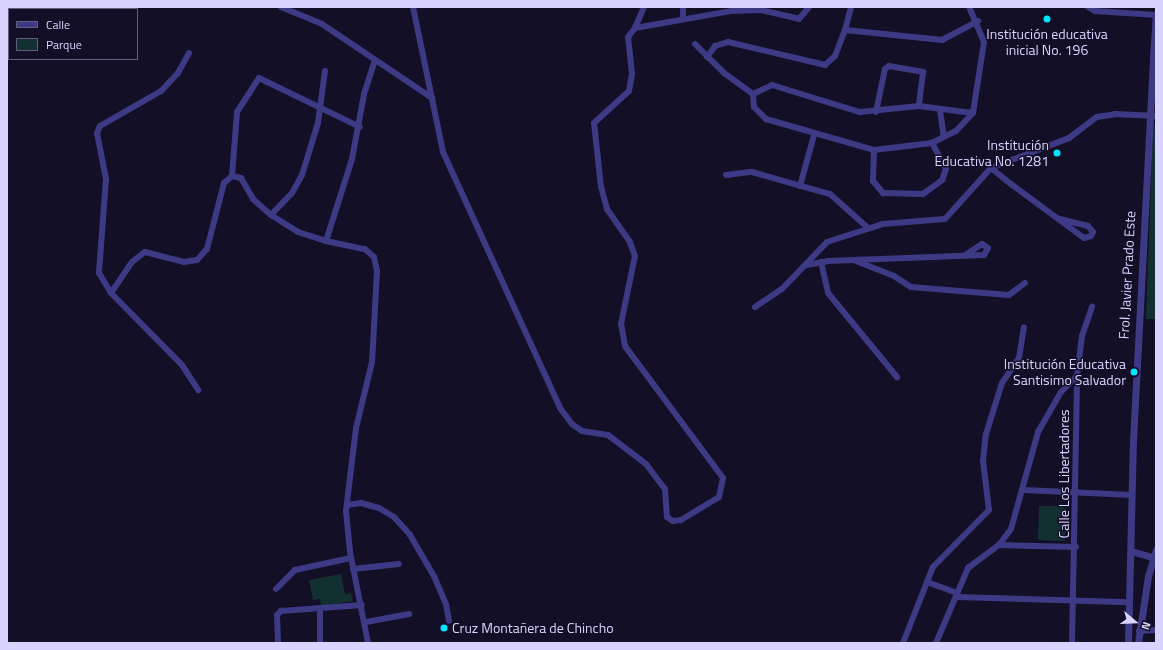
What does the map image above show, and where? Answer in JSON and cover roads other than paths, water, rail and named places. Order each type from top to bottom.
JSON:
[{"type":"street","points":[[281,7],[322,24],[432,98]]},
{"type":"street","points":[[412,7],[443,152],[560,408],[572,424],[582,431],[608,435],[646,464],[665,489],[667,517],[672,521],[681,520],[719,497],[723,478],[625,346],[621,324],[635,256],[630,242],[607,209],[593,133],[598,118],[629,91],[632,74],[628,37],[635,28],[644,7]]},
{"type":"street","points":[[683,7],[683,18]]},
{"type":"street","points":[[635,28],[683,18],[761,10],[799,19],[809,7]]},
{"type":"street","points":[[707,56],[715,46],[728,42],[826,65],[835,56],[845,30],[851,7]]},
{"type":"street","points":[[695,44],[707,56],[753,94],[754,107],[760,116],[814,135],[874,150],[932,143],[956,131],[973,113],[984,42],[978,21],[969,7]]},
{"type":"street","points":[[1089,8],[1156,14],[1153,53],[1156,90]]},
{"type":"street","points":[[845,30],[942,40],[978,21]]},
{"type":"street","points":[[189,53],[178,73],[161,92],[100,126],[97,133],[106,179],[99,273],[111,293],[182,365],[198,390]]},
{"type":"street","name":"Frol. Javier Prado Este","points":[[1128,643],[1132,495],[1148,115],[1153,53]]},
{"type":"street","points":[[326,241],[360,127],[364,94],[375,60]]},
{"type":"street","points":[[876,112],[883,76],[889,66],[923,72],[918,106]]},
{"type":"street","points":[[271,215],[292,192],[302,175],[320,110],[325,71]]},
{"type":"street","points":[[111,293],[132,262],[145,252],[184,262],[197,260],[207,250],[224,183],[232,176],[238,112],[253,81],[265,80],[320,110],[360,127]]},
{"type":"street","points":[[753,94],[772,85],[860,112],[876,112],[918,106],[973,113]]},
{"type":"street","points":[[940,110],[944,137]]},
{"type":"street","points":[[755,307],[782,289],[828,242],[868,228],[945,219],[991,168],[1068,138],[1097,117],[1156,116]]},
{"type":"street","points":[[800,186],[814,135]]},
{"type":"street","points":[[874,150],[873,181],[884,193],[923,194],[942,180],[946,168],[932,143]]},
{"type":"street","points":[[991,168],[1059,220],[1084,238],[1091,236],[1093,232],[1088,226],[1059,220]]},
{"type":"street","points":[[726,175],[752,172],[830,194],[868,228]]},
{"type":"street","points":[[232,176],[241,178],[253,198],[271,215],[298,232],[326,241],[366,249],[374,257],[377,271],[372,362],[356,428],[347,505],[351,558],[366,622],[368,643]]},
{"type":"street","points":[[805,265],[821,262],[965,255]]},
{"type":"street","points":[[855,260],[894,276],[911,287],[1009,295],[1025,283]]},
{"type":"street","points":[[821,262],[828,293],[897,377]]},
{"type":"street","name":"Calle Los Libertadores","points":[[1072,643],[1077,494],[1077,376],[1082,336],[1092,307]]},
{"type":"street","points":[[903,643],[927,582],[944,554],[967,536],[989,510],[983,461],[986,434],[1002,383],[1019,358],[1024,327]]},
{"type":"street","points":[[936,643],[968,568],[999,545],[1011,530],[1024,490],[1038,432],[1061,392],[1077,376]]},
{"type":"street","points":[[1024,490],[1077,494],[1132,495]]},
{"type":"street","points":[[347,505],[361,503],[379,508],[402,526],[434,576],[446,604],[449,622]]},
{"type":"street","points":[[999,545],[1076,547]]},
{"type":"street","points":[[1138,643],[1152,557],[1156,549]]},
{"type":"street","points":[[1131,551],[1152,557]]},
{"type":"street","points":[[276,589],[295,570],[351,558]]},
{"type":"street","points":[[353,569],[399,564]]},
{"type":"street","points":[[927,582],[957,595],[1074,601],[1130,602]]},
{"type":"street","points":[[278,643],[279,612],[320,610],[362,604]]},
{"type":"street","points":[[320,610],[320,643]]},
{"type":"street","points":[[366,622],[409,614]]},
{"type":"street","points":[[1139,631],[1156,630]]},
{"type":"place","name":"Institución educativa inicial No. 196","points":[[1047,19]]},
{"type":"place","name":"Institución Educativa No. 1281","points":[[1057,153]]},
{"type":"place","name":"Institución Educativa Santisimo Salvador","points":[[1134,372]]},
{"type":"place","name":"Cruz Montañera de Chincho","points":[[444,628]]}]
